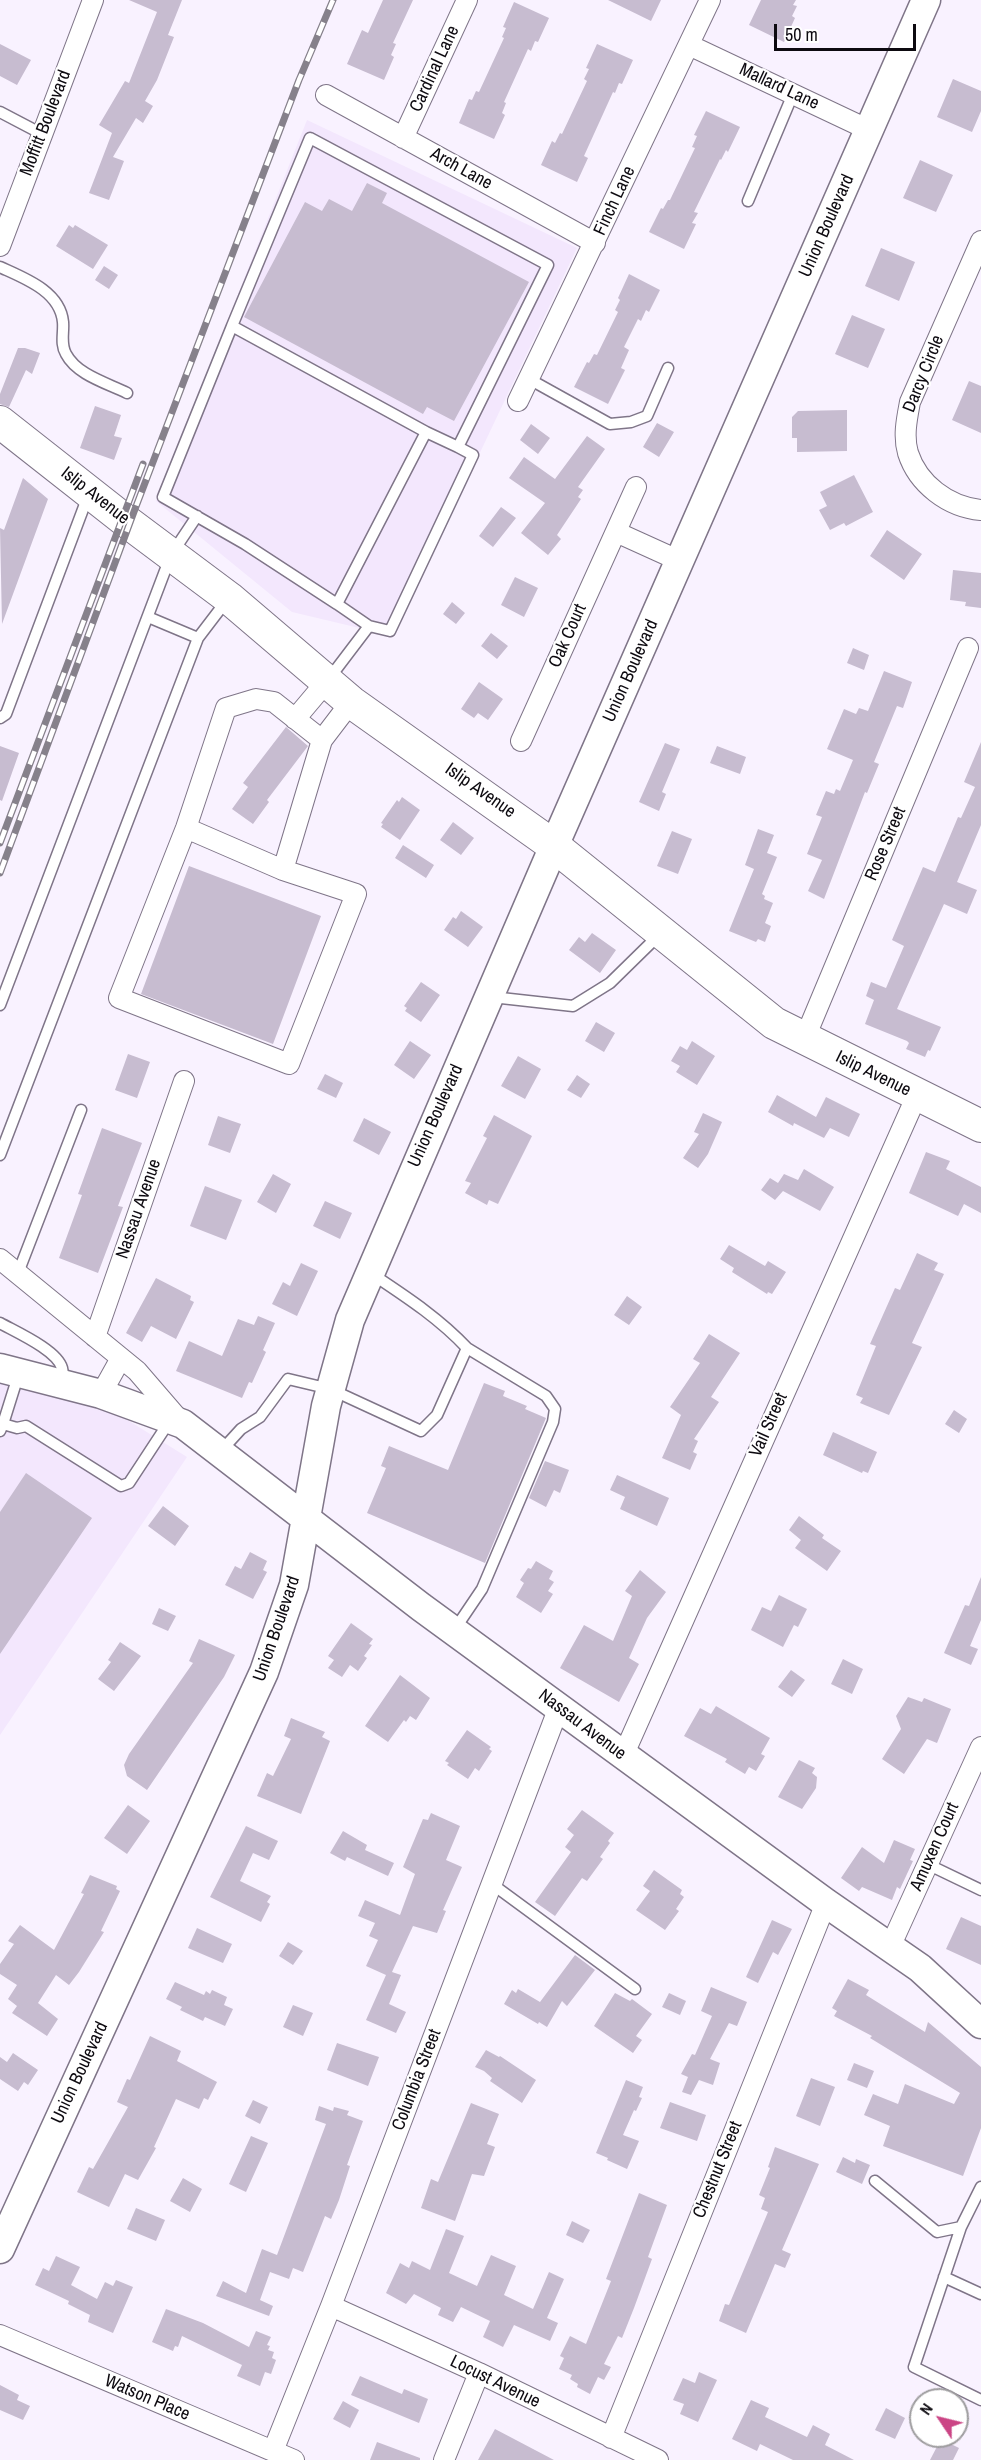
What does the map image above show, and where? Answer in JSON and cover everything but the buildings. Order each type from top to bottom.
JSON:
[{"type":"main road","name":"Union Boulevard","points":[[0,2249],[264,1672],[294,1585],[330,1389],[350,1320],[369,1273],[926,0]]},
{"type":"main road","name":"Islip Avenue","points":[[0,422],[229,598],[351,702],[554,846],[774,1023],[804,1040],[981,1126]]},
{"type":"main road","name":"Nassau Avenue","points":[[10,1370],[101,1394],[177,1422],[623,1756],[920,1968],[981,2024]]},
{"type":"street","name":"Moffitt Boulevard","points":[[0,246],[93,0]]},
{"type":"street","name":"Cardinal Lane","points":[[403,138],[467,0]]},
{"type":"street","name":"Finch Lane","points":[[518,401],[710,0]]},
{"type":"street","name":"Mallard Lane","points":[[689,45],[869,130]]},
{"type":"street","name":"Arch Lane","points":[[326,95],[595,243]]},
{"type":"street","name":"Darcy Circle","points":[[981,241],[910,402],[905,425],[907,451],[917,473],[930,488],[949,501],[981,510]]},
{"type":"street","name":"Oak Court","points":[[521,741],[636,487]]},
{"type":"street","points":[[616,532],[680,561]]},
{"type":"street","name":"Rose Street","points":[[804,1040],[968,648]]},
{"type":"street","points":[[296,719],[327,681]]},
{"type":"street","points":[[186,828],[283,870],[356,894],[289,1064],[119,998],[186,828],[226,708],[256,699],[274,702],[322,740]]},
{"type":"street","points":[[283,870],[322,740],[351,702]]},
{"type":"street","name":"Nassau Avenue","points":[[95,1337],[184,1081]]},
{"type":"street","name":"Vail Street","points":[[623,1756],[917,1095]]},
{"type":"street","name":"Nassau Avenue","points":[[0,1259],[137,1371],[177,1422]]},
{"type":"street","points":[[101,1394],[121,1358]]},
{"type":"street","name":"Columbia Street","points":[[273,2451],[331,2306],[559,1707]]},
{"type":"street","name":"Amuxen Court","points":[[890,1947],[981,1746]]},
{"type":"street","name":"Chestnut Street","points":[[611,2438],[826,1903]]},
{"type":"street","name":"Locust Avenue","points":[[331,2306],[479,2373],[658,2460]]},
{"type":"street","name":"Watson Place","points":[[0,2335],[294,2460]]},
{"type":"street","points":[[444,2460],[479,2373]]},
{"type":"lane","points":[[748,201],[793,94]]},
{"type":"lane","points":[[0,112],[42,134]]},
{"type":"lane","points":[[232,326],[472,455],[390,631],[369,626],[197,516],[163,497],[232,326],[310,138],[549,265],[458,447]]},
{"type":"lane","points":[[0,267],[33,283],[55,301],[62,314],[62,346],[66,355],[78,369],[127,393]]},
{"type":"lane","points":[[529,379],[610,424],[632,422],[647,416],[668,368]]},
{"type":"lane","points":[[337,604],[426,432]]},
{"type":"lane","points":[[0,718],[6,714],[90,491]]},
{"type":"lane","points":[[0,1005],[171,555],[197,516]]},
{"type":"lane","points":[[0,1155],[198,638],[229,598]]},
{"type":"lane","points":[[148,617],[198,638]]},
{"type":"lane","points":[[327,681],[369,626]]},
{"type":"lane","points":[[488,997],[573,1006],[610,983],[661,932]]},
{"type":"lane","points":[[18,1273],[81,1110]]},
{"type":"lane","points":[[369,1273],[409,1298],[456,1336],[467,1348],[546,1396],[555,1409],[553,1422],[482,1589],[454,1630]]},
{"type":"lane","points":[[0,1323],[57,1358],[62,1366],[64,1384]]},
{"type":"lane","points":[[220,1453],[241,1429],[260,1417],[288,1379],[330,1389],[421,1431],[437,1415],[467,1348]]},
{"type":"lane","points":[[10,1370],[1,1426],[17,1428],[26,1426],[121,1486],[129,1483],[177,1422]]},
{"type":"lane","points":[[927,1864],[981,1890]]},
{"type":"lane","points":[[492,1884],[635,1989]]},
{"type":"lane","points":[[875,2181],[937,2232],[961,2227]]},
{"type":"lane","points":[[981,2187],[961,2227],[914,2367],[981,2400]]},
{"type":"lane","points":[[944,2277],[981,2294]]},
{"type":"shaded area","points":[[307,120],[577,248],[393,636],[292,612],[156,501]]},
{"type":"shaded area","points":[[0,1380],[113,1411],[187,1457],[0,1735]]},
{"type":"railway","points":[[0,873],[135,509],[299,80],[333,0]]},
{"type":"railway","points":[[0,843],[143,464]]}]
